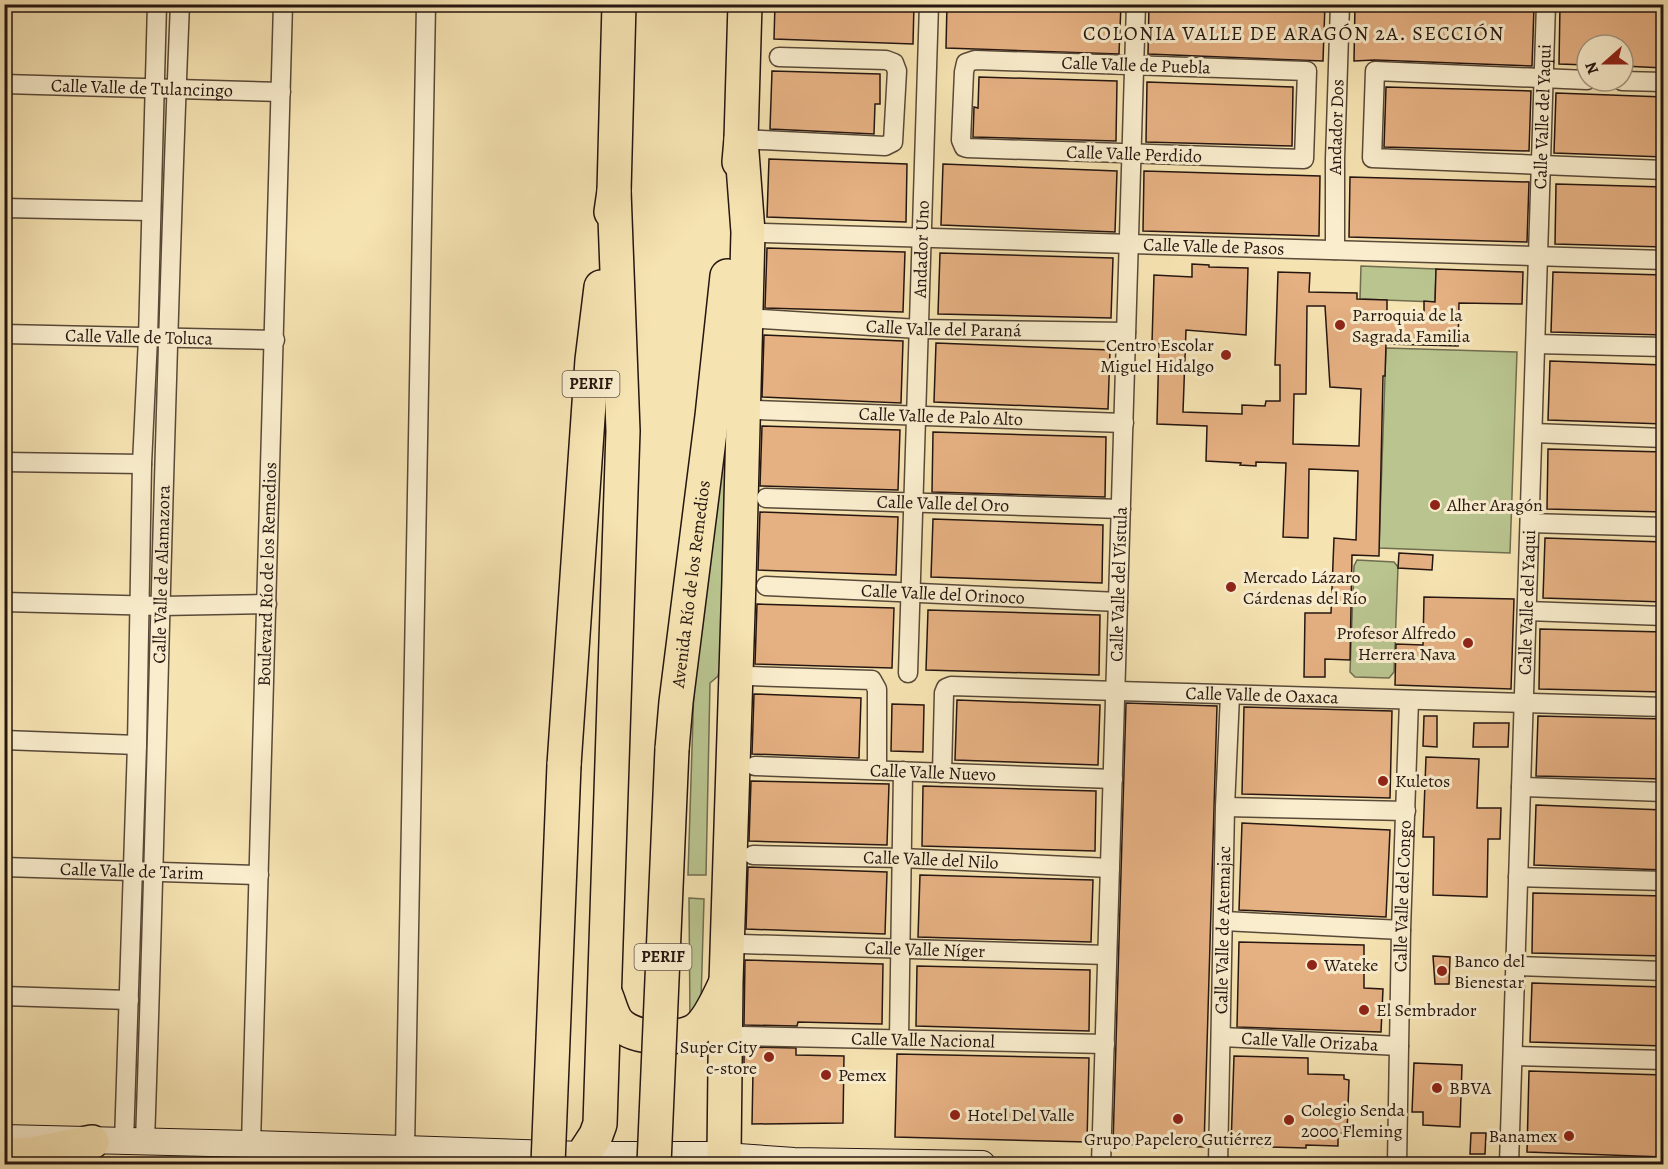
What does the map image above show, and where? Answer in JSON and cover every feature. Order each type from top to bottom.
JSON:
[{"type":"highway","name":"PERIF","points":[[548,1164],[564,765],[592,360],[614,191],[619,4]]},
{"type":"highway","name":"Avenida Río de los Remedios","points":[[654,1164],[672,749],[677,691],[712,416],[741,139],[745,4]]},
{"type":"highway","points":[[724,1156],[726,982],[748,232],[741,139]]},
{"type":"highway","points":[[584,1155],[596,1136],[600,1124],[605,993],[622,431],[614,191]]},
{"type":"highway","points":[[605,993],[616,1020],[633,1033],[663,1038],[695,1030],[714,1007],[726,982]]},
{"type":"highway","points":[[4,1155],[32,1154],[120,1142]]},
{"type":"main road","points":[[4,1138],[584,1155],[724,1156],[794,1161],[982,1164]]},
{"type":"street","name":"Calle Valle de Alamazora","points":[[120,1142],[129,1000],[142,464],[148,338],[157,4]]},
{"type":"street","name":"Calle Valle de Alamazora","points":[[120,1142],[154,870],[168,338],[180,4]]},
{"type":"street","name":"Boulevard Río de los Remedios","points":[[251,1144],[284,4]]},
{"type":"street","points":[[405,1149],[426,4]]},
{"type":"street","name":"Andador Uno","points":[[908,673],[929,4]]},
{"type":"street","name":"Calle Valle del Vístula","points":[[1101,1164],[1136,4]]},
{"type":"street","name":"Andador Dos","points":[[1335,250],[1335,159],[1340,4]]},
{"type":"street","name":"Calle Valle del Yaqui","points":[[1509,1164],[1524,703],[1534,611],[1530,523],[1546,4]]},
{"type":"street","points":[[741,139],[889,145],[894,139],[897,71],[890,60],[779,57]]},
{"type":"street","name":"Calle Valle de Puebla","points":[[964,147],[961,140],[964,72],[966,63],[975,60],[1307,71],[1304,159]]},
{"type":"street","points":[[1575,79],[1375,71],[1372,158],[1664,170]]},
{"type":"street","points":[[1635,81],[1664,82]]},
{"type":"street","name":"Calle Valle de Tulancingo","points":[[4,84],[281,92]]},
{"type":"street","name":"Calle Valle Perdido","points":[[964,147],[1304,159]]},
{"type":"street","points":[[4,208],[150,211]]},
{"type":"street","name":"Calle Valle de Pasos","points":[[764,233],[1664,260]]},
{"type":"street","name":"Calle Valle del Paraná","points":[[761,319],[918,329],[1126,332]]},
{"type":"street","name":"Calle Valle de Toluca","points":[[4,334],[275,340]]},
{"type":"street","points":[[1536,344],[1664,347]]},
{"type":"street","name":"Calle Valle de Palo Alto","points":[[758,410],[1124,423]]},
{"type":"street","points":[[1533,433],[1664,438]]},
{"type":"street","points":[[4,462],[142,464]]},
{"type":"street","name":"Calle Valle del Oro","points":[[766,498],[1121,509]]},
{"type":"street","points":[[1530,523],[1664,527]]},
{"type":"street","name":"Calle Valle del Orinoco","points":[[766,586],[1118,602]]},
{"type":"street","points":[[4,602],[161,606],[267,604]]},
{"type":"street","points":[[1534,611],[1664,616]]},
{"type":"street","points":[[750,676],[869,679],[874,682],[877,689],[876,770]]},
{"type":"street","name":"Calle Valle de Oaxaca","points":[[942,773],[944,693],[948,687],[1664,706]]},
{"type":"street","name":"Calle Valle de Atemajac","points":[[1218,1164],[1225,807],[1230,695]]},
{"type":"street","name":"Calle Valle del Congo","points":[[1396,1164],[1409,700]]},
{"type":"street","points":[[4,740],[136,746]]},
{"type":"street","name":"Calle Valle Nuevo","points":[[755,766],[1113,778]]},
{"type":"street","points":[[899,1039],[903,771]]},
{"type":"street","points":[[1521,787],[1664,792]]},
{"type":"street","points":[[1225,807],[1406,811]]},
{"type":"street","name":"Calle Valle del Nilo","points":[[753,855],[902,858],[1110,868]]},
{"type":"street","name":"Calle Valle de Tarim","points":[[4,867],[259,875]]},
{"type":"street","points":[[1518,877],[1664,881]]},
{"type":"street","points":[[1224,921],[1401,930]]},
{"type":"street","name":"Calle Valle Níger","points":[[742,944],[1107,955]]},
{"type":"street","points":[[1516,966],[1664,971]]},
{"type":"street","points":[[4,996],[129,1000]]},
{"type":"street","name":"Calle Valle Nacional","points":[[741,1036],[1105,1044]]},
{"type":"street","name":"Calle Valle Orizaba","points":[[1222,1037],[1399,1046]]},
{"type":"street","points":[[1513,1056],[1664,1060]]},
{"type":"green space","points":[[1361,266],[1436,269],[1435,302],[1360,299]]},
{"type":"green space","points":[[1386,348],[1517,352],[1510,553],[1379,548]]},
{"type":"green space","points":[[726,434],[728,436],[728,630],[718,676],[710,683],[706,875],[688,875],[694,686]]},
{"type":"green space","points":[[1357,560],[1394,562],[1398,567],[1394,672],[1389,678],[1355,677],[1350,672],[1354,566]]},
{"type":"green space","points":[[689,898],[704,899],[701,1001],[690,1021]]},
{"type":"building","points":[[775,4],[914,4],[913,44],[774,39]]},
{"type":"building","points":[[947,4],[1121,4],[1119,54],[946,48]]},
{"type":"building","points":[[1149,4],[1325,4],[1323,61],[1148,54]]},
{"type":"building","points":[[1355,4],[1534,7],[1532,66],[1354,61]]},
{"type":"building","points":[[1560,5],[1664,8],[1664,68],[1635,67],[1635,33],[1575,33],[1575,65],[1559,64]]},
{"type":"building","points":[[772,71],[880,74],[880,104],[875,104],[874,134],[770,129]]},
{"type":"building","points":[[979,77],[1117,81],[1116,141],[973,137],[974,107],[978,108]]},
{"type":"building","points":[[1147,82],[1293,87],[1292,146],[1146,142]]},
{"type":"building","points":[[1386,87],[1531,91],[1529,151],[1384,147]]},
{"type":"building","points":[[1556,93],[1664,97],[1664,157],[1554,153]]},
{"type":"building","points":[[769,159],[907,164],[906,222],[767,217]]},
{"type":"building","points":[[943,164],[1117,171],[1115,232],[941,225]]},
{"type":"building","points":[[1144,171],[1320,176],[1319,236],[1143,231]]},
{"type":"building","points":[[1350,177],[1529,182],[1527,242],[1349,237]]},
{"type":"building","points":[[1556,184],[1664,187],[1664,247],[1555,244]]},
{"type":"building","points":[[767,248],[905,252],[903,312],[765,308]]},
{"type":"building","points":[[940,253],[1113,258],[1111,318],[938,314]]},
{"type":"building","points":[[1192,264],[1248,268],[1246,335],[1186,330],[1183,412],[1242,414],[1242,405],[1265,406],[1266,401],[1280,401],[1280,365],[1275,365],[1278,272],[1310,273],[1309,292],[1357,293],[1357,299],[1387,300],[1387,315],[1424,316],[1424,301],[1435,302],[1436,269],[1523,272],[1522,304],[1459,303],[1458,346],[1386,344],[1385,376],[1383,376],[1379,556],[1352,555],[1350,660],[1325,659],[1325,677],[1304,677],[1305,613],[1331,613],[1334,538],[1356,540],[1358,471],[1309,469],[1308,538],[1283,537],[1286,463],[1256,462],[1256,466],[1206,461],[1207,426],[1157,424],[1159,344],[1152,343],[1154,275],[1192,277]],"holes":[[[1307,306],[1325,306],[1330,387],[1361,389],[1359,446],[1293,444],[1294,394],[1306,394]]]},
{"type":"building","points":[[1553,272],[1664,275],[1664,335],[1551,332]]},
{"type":"building","points":[[764,335],[903,341],[901,403],[762,397]]},
{"type":"building","points":[[936,343],[1110,350],[1108,409],[934,402]]},
{"type":"building","points":[[1550,361],[1664,365],[1664,424],[1548,420]]},
{"type":"building","points":[[762,426],[900,430],[898,490],[760,486]]},
{"type":"building","points":[[933,432],[1106,437],[1105,497],[932,492]]},
{"type":"building","points":[[1548,449],[1664,452],[1664,512],[1547,509]]},
{"type":"building","points":[[760,512],[898,517],[896,575],[758,570]]},
{"type":"building","points":[[933,519],[1103,525],[1102,583],[931,577]]},
{"type":"building","points":[[1545,538],[1664,542],[1664,602],[1543,598]]},
{"type":"building","points":[[1399,553],[1433,555],[1432,570],[1398,568]]},
{"type":"building","points":[[1424,597],[1514,599],[1511,689],[1395,685],[1396,644],[1423,645]]},
{"type":"building","points":[[757,604],[894,608],[892,668],[755,664]]},
{"type":"building","points":[[928,610],[1100,615],[1099,675],[926,670]]},
{"type":"building","points":[[1540,629],[1664,632],[1664,692],[1539,689]]},
{"type":"building","points":[[754,694],[861,698],[859,758],[752,754]]},
{"type":"building","points":[[957,700],[1100,705],[1098,765],[955,760]]},
{"type":"building","points":[[1126,703],[1217,706],[1204,1147],[1113,1144]]},
{"type":"building","points":[[892,704],[924,705],[923,752],[891,751]]},
{"type":"building","points":[[1244,707],[1392,711],[1390,798],[1242,794]]},
{"type":"building","points":[[1424,716],[1437,716],[1437,747],[1423,746]]},
{"type":"building","points":[[1538,716],[1664,719],[1664,779],[1536,776]]},
{"type":"building","points":[[1474,723],[1509,723],[1508,747],[1473,747]]},
{"type":"building","points":[[1426,757],[1479,759],[1477,808],[1501,808],[1500,839],[1488,839],[1487,897],[1433,895],[1434,837],[1423,837]]},
{"type":"building","points":[[751,781],[889,784],[887,845],[749,841]]},
{"type":"building","points":[[923,786],[1096,791],[1095,851],[922,846]]},
{"type":"building","points":[[1536,805],[1664,810],[1664,870],[1534,865]]},
{"type":"building","points":[[1242,823],[1390,830],[1386,917],[1239,910]]},
{"type":"building","points":[[748,867],[887,872],[885,934],[746,929]]},
{"type":"building","points":[[920,875],[1093,880],[1091,942],[918,937]]},
{"type":"building","points":[[1533,893],[1664,896],[1664,956],[1532,953]]},
{"type":"building","points":[[1239,942],[1364,945],[1364,988],[1383,989],[1381,1032],[1237,1027]]},
{"type":"building","name":"Banco del Bienestar","points":[[1433,956],[1450,957],[1449,984],[1435,984]]},
{"type":"building","points":[[745,960],[883,964],[882,1024],[798,1022],[797,1026],[744,1025]]},
{"type":"building","points":[[917,966],[1090,970],[1089,1031],[916,1026]]},
{"type":"building","points":[[1532,983],[1664,987],[1664,1046],[1530,1042]]},
{"type":"building","points":[[744,1047],[796,1048],[796,1055],[844,1056],[843,1123],[752,1124],[753,1071],[744,1070]]},
{"type":"building","points":[[897,1054],[1089,1058],[1087,1142],[895,1137]]},
{"type":"building","points":[[1234,1056],[1308,1058],[1308,1074],[1344,1075],[1344,1079],[1349,1080],[1347,1133],[1338,1133],[1338,1146],[1306,1145],[1306,1148],[1231,1146]]},
{"type":"building","name":"BBVA","points":[[1414,1063],[1462,1065],[1460,1127],[1423,1125],[1423,1112],[1412,1112]]},
{"type":"building","points":[[1529,1071],[1664,1075],[1664,1157],[1527,1152]]},
{"type":"building","points":[[1471,1133],[1486,1133],[1485,1154],[1470,1154]]},
{"type":"place","name":"Parroquia de la Sagrada Familia","points":[[1340,325]]},
{"type":"place","name":"Centro Escolar Miguel Hidalgo","points":[[1226,355]]},
{"type":"place","name":"Alher Aragón","points":[[1435,505]]},
{"type":"place","name":"Mercado Lázaro Cárdenas del Río","points":[[1231,587]]},
{"type":"place","name":"Profesor Alfredo Herrera Nava","points":[[1468,643]]},
{"type":"place","name":"Kuletos","points":[[1383,781]]},
{"type":"place","name":"Wateke","points":[[1312,965]]},
{"type":"place","name":"Banco del Bienestar","points":[[1442,971]]},
{"type":"place","name":"El Sembrador","points":[[1364,1010]]},
{"type":"place","name":"Super City c-store","points":[[769,1057]]},
{"type":"place","name":"Pemex","points":[[826,1075]]},
{"type":"place","name":"BBVA","points":[[1437,1088]]},
{"type":"place","name":"Hotel Del Valle","points":[[955,1115]]},
{"type":"place","name":"Grupo Papelero Gutiérrez","points":[[1178,1119]]},
{"type":"place","name":"Colegio Senda 2000 Fleming","points":[[1289,1120]]},
{"type":"place","name":"Banamex","points":[[1569,1136]]},
{"type":"district","name":"COLONIA VALLE DE ARAGÓN 2A. SECCIÓN","points":[[1294,33]]}]
